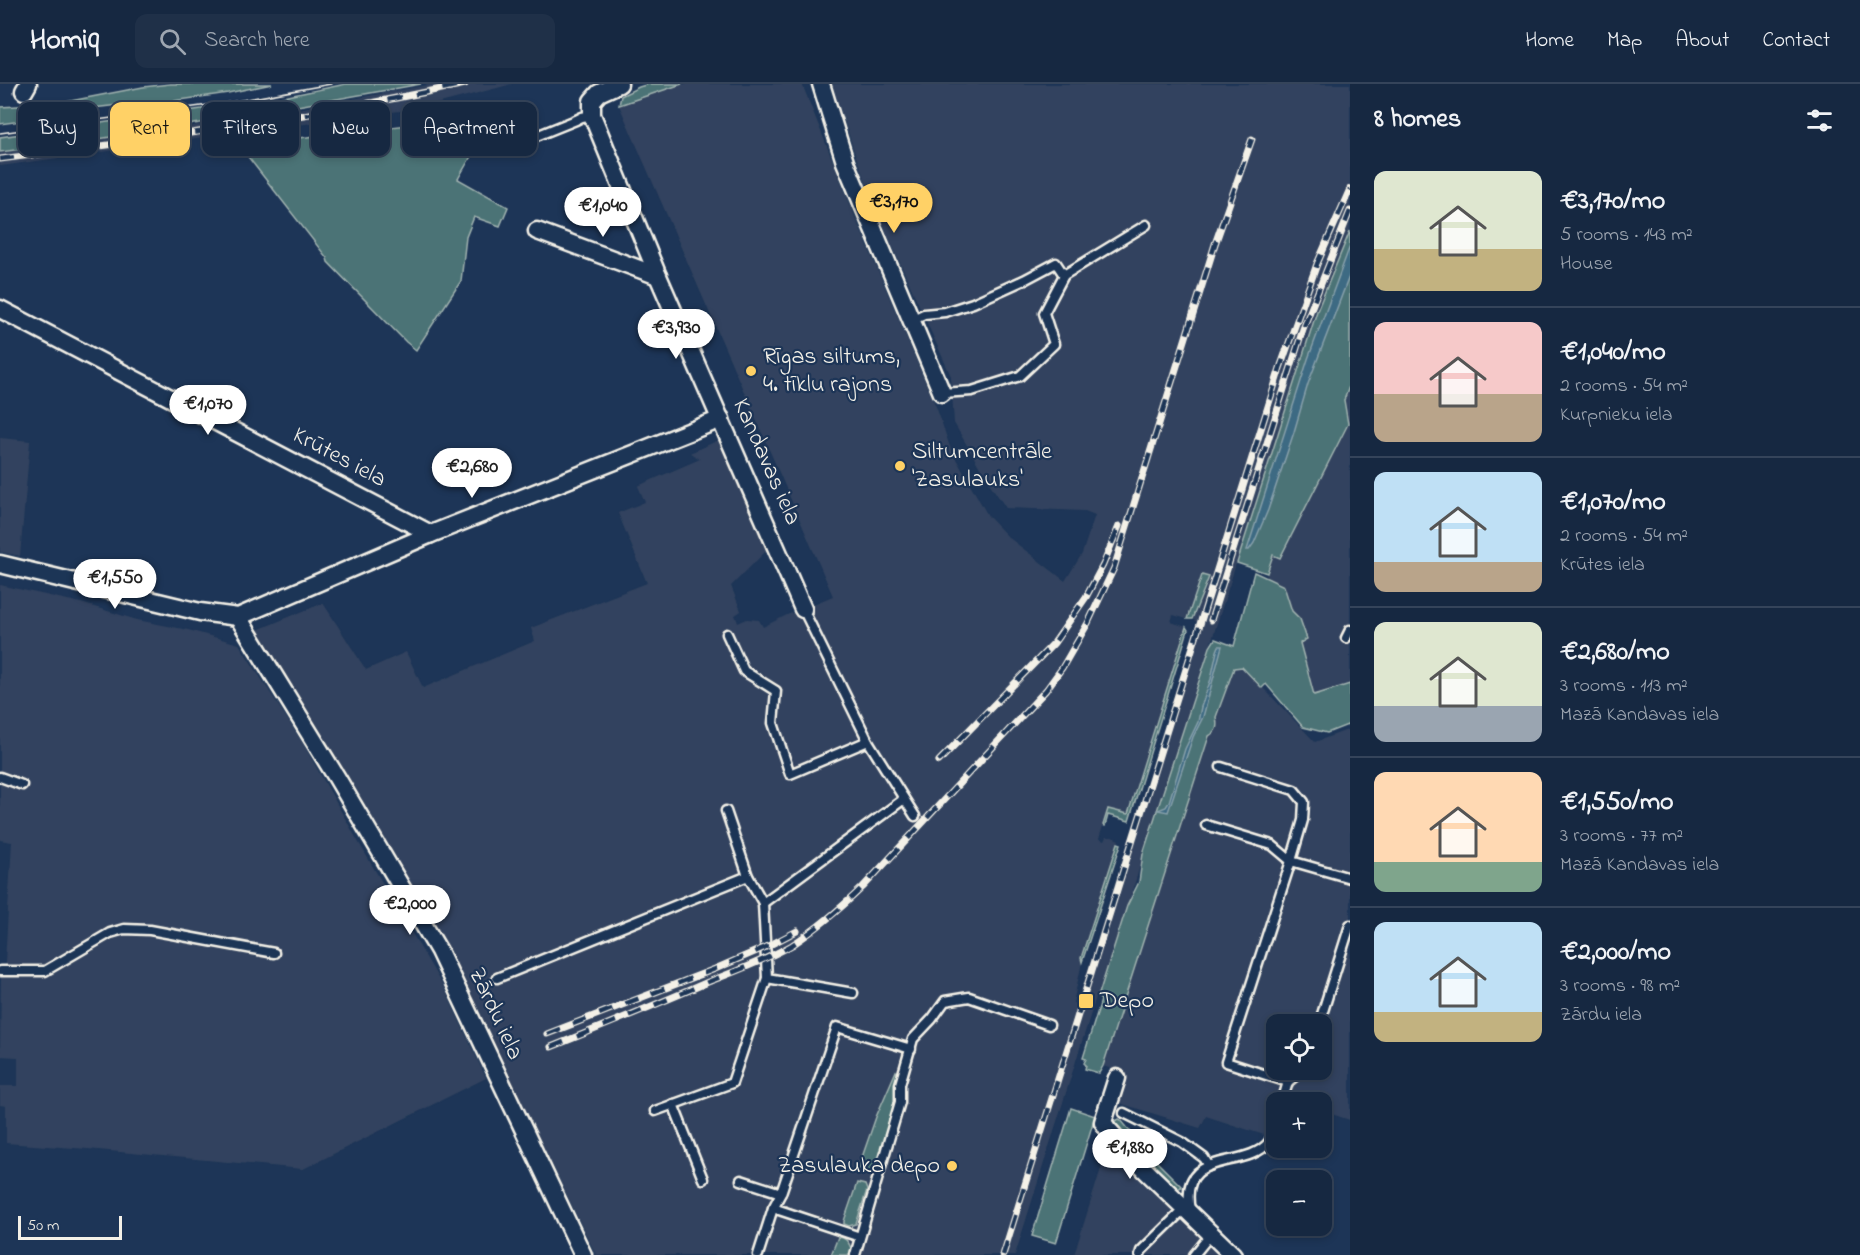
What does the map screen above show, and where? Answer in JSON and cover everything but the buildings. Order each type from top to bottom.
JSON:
[{"type":"street","points":[[592,108],[599,93],[620,84]]},
{"type":"street","points":[[821,84],[845,162],[942,393]]},
{"type":"street","name":"Kandavas iela","points":[[592,108],[658,276],[803,609]]},
{"type":"street","points":[[537,231],[658,276]]},
{"type":"street","name":"Krūtes iela","points":[[0,309],[431,534]]},
{"type":"street","points":[[0,564],[200,612],[238,617],[431,534],[721,419]]},
{"type":"street","name":"Zārdu iela","points":[[238,617],[337,778],[439,951],[583,1255]]},
{"type":"street","points":[[1117,1078],[1102,1122],[1144,1169],[1233,1255]]},
{"type":"lane","points":[[537,135],[576,120],[592,108]]},
{"type":"lane","points":[[942,393],[972,391],[1020,376],[1054,344],[1044,313],[1064,274],[1146,225]]},
{"type":"lane","points":[[911,320],[924,314],[945,312],[974,303],[1056,262],[1064,274]]},
{"type":"lane","points":[[803,609],[868,741],[915,816]]},
{"type":"lane","points":[[727,634],[744,671],[776,691],[773,723],[790,774],[868,741]]},
{"type":"lane","points":[[1221,767],[1294,790],[1304,802],[1303,820],[1291,861],[1226,1062],[1288,1082]]},
{"type":"lane","points":[[0,777],[22,785]]},
{"type":"lane","points":[[763,903],[904,799]]},
{"type":"lane","points":[[655,1111],[732,1083],[766,978],[763,903],[748,876],[726,811]]},
{"type":"lane","points":[[1206,825],[1272,845],[1291,861],[1350,878]]},
{"type":"lane","points":[[497,978],[748,876]]},
{"type":"lane","points":[[1322,1014],[1350,925]]},
{"type":"lane","points":[[0,971],[45,971],[110,933],[124,928],[150,930],[274,953]]},
{"type":"lane","points":[[766,978],[854,993]]},
{"type":"lane","points":[[855,1255],[900,1102],[900,1084],[910,1049],[914,1039],[945,1001],[969,997],[1049,1025]]},
{"type":"lane","points":[[758,1255],[837,1028],[910,1049]]},
{"type":"lane","points":[[1285,1092],[1290,1080]]},
{"type":"lane","points":[[674,1104],[703,1179]]},
{"type":"lane","points":[[1124,1113],[1182,1142],[1204,1158],[1209,1166]]},
{"type":"lane","points":[[1140,1255],[1141,1251],[1188,1210],[1189,1187],[1197,1174],[1209,1166],[1253,1153],[1266,1144]]},
{"type":"lane","points":[[741,1180],[781,1193]]},
{"type":"lane","points":[[773,1208],[860,1237]]},
{"type":"lane","points":[[1194,1255],[1211,1234]]},
{"type":"shaded area","points":[[434,84],[512,84],[444,102],[402,102],[402,111],[390,112],[390,102],[336,102]]},
{"type":"shaded area","points":[[682,84],[802,84],[856,219],[937,409],[951,450],[988,516],[1008,537],[1065,581],[1082,554],[1095,515],[1085,511],[1006,508],[986,478],[954,423],[951,376],[877,212],[832,84],[1350,84],[1350,231],[1317,311],[1015,1255],[596,1255],[438,930],[255,631],[323,603],[366,670],[406,652],[423,688],[535,641],[531,628],[647,583],[618,513],[645,502],[638,486],[700,459],[690,453],[719,440],[768,549],[731,586],[741,611],[735,615],[738,623],[747,619],[759,620],[763,627],[833,596],[619,105]],"holes":[[[1201,575],[1209,578],[1192,619],[1197,622],[1077,1004],[1073,1003],[1081,958],[1119,840],[1112,837],[1106,837],[1104,841],[1099,839],[1108,809],[1127,814],[1186,627],[1171,622],[1173,615],[1187,619]]]},
{"type":"shaded area","points":[[311,107],[311,123],[299,125],[299,109]]},
{"type":"shaded area","points":[[202,125],[202,138],[190,140],[190,127]]},
{"type":"shaded area","points":[[110,137],[110,151],[98,152],[98,139]]},
{"type":"shaded area","points":[[18,150],[18,156],[73,156],[0,166],[0,152]]},
{"type":"shaded area","points":[[1350,246],[1350,274],[1308,384],[1268,510],[1254,543],[1247,550],[1308,359]]},
{"type":"shaded area","points":[[1350,332],[1350,684],[1314,696],[1284,586],[1266,577],[1313,433]]},
{"type":"shaded area","points":[[0,438],[30,441],[20,556],[0,552]]},
{"type":"shaded area","points":[[0,585],[81,603],[137,620],[188,630],[239,644],[302,742],[444,988],[486,1078],[303,1169],[6,1143],[6,1106],[0,1105],[0,1086],[18,1086],[18,1057],[0,1056],[1,977],[5,963],[12,842],[0,840]]},
{"type":"shaded area","points":[[1219,646],[1222,646],[1203,717],[1193,737],[1168,812],[1158,810],[1166,807],[1169,802],[1185,749],[1198,722]]},
{"type":"shaded area","points":[[1242,666],[1315,742],[1350,729],[1350,1120],[1332,1114],[1332,1092],[1266,1092],[1264,1135],[1206,1116],[1200,1128],[1116,1102],[1125,1073],[1103,1066],[1209,736],[1215,732],[1216,717],[1234,668]]},
{"type":"shaded area","points":[[1109,1143],[1147,1185],[1218,1255],[1074,1255]]},
{"type":"green space","points":[[170,84],[272,84],[166,102],[110,102],[110,106],[98,107],[98,102],[65,102]]},
{"type":"green space","points":[[346,84],[421,84],[299,106],[299,102],[252,102]]},
{"type":"green space","points":[[649,84],[682,84],[619,105],[621,96]]},
{"type":"green space","points":[[18,106],[18,122],[0,124],[0,107]]},
{"type":"green space","points":[[202,109],[202,123],[190,125],[190,111]]},
{"type":"green space","points":[[110,122],[110,137],[98,139],[98,123]]},
{"type":"green space","points":[[402,126],[402,156],[471,156],[458,179],[508,207],[500,226],[474,217],[466,237],[461,281],[416,350],[328,262],[247,156],[299,156],[299,138],[311,137],[311,156],[390,156],[390,127]]},
{"type":"green space","points":[[18,135],[18,150],[0,152],[0,137]]},
{"type":"green space","points":[[1350,231],[1350,384],[1344,400],[1348,424],[1280,558],[1273,555],[1267,573],[1237,563],[1317,311]]},
{"type":"green space","points":[[1254,572],[1284,586],[1292,611],[1300,619],[1307,639],[1300,643],[1314,695],[1350,684],[1350,724],[1327,733],[1303,727],[1266,684],[1262,688],[1242,667],[1234,668],[1216,717],[1216,728],[1209,736],[1103,1066],[1099,1073],[1085,1069],[1086,1059],[1083,1058],[1101,1000],[1098,997],[1127,906],[1139,882],[1143,854],[1210,647],[1215,639],[1234,646]]},
{"type":"green space","points":[[1202,575],[1209,577],[1192,619],[1187,619]]},
{"type":"green space","points":[[1186,627],[1188,630],[1129,821],[1108,815],[1105,826],[1103,825],[1108,809],[1128,814]]},
{"type":"green space","points":[[1118,843],[1121,844],[1082,962],[1081,958]]},
{"type":"green space","points":[[896,1071],[899,1075],[895,1089],[896,1102],[876,1164],[872,1173],[866,1173],[860,1170],[859,1166],[876,1117]]},
{"type":"green space","points":[[1071,1108],[1095,1116],[1056,1243],[1032,1236]]},
{"type":"green space","points":[[1119,1119],[1182,1187],[1174,1190],[1114,1124]]},
{"type":"green space","points":[[857,1183],[865,1185],[867,1190],[856,1224],[849,1226],[844,1224],[844,1221]]},
{"type":"green space","points":[[838,1237],[849,1243],[851,1248],[849,1255],[831,1255]]},
{"type":"tram line","points":[[0,133],[231,102],[331,84]]},
{"type":"railway","points":[[0,159],[233,127],[465,84]]},
{"type":"railway","points":[[551,1047],[761,960],[802,938],[829,918],[863,887],[1046,690],[1062,668],[1088,623],[1114,568],[1215,244],[1252,139]]},
{"type":"railway","points":[[1003,1255],[1280,368],[1317,264],[1350,189]]},
{"type":"railway","points":[[1211,620],[1303,329],[1350,211]]},
{"type":"railway","points":[[939,761],[1054,643],[1086,597],[1103,565],[1119,526]]},
{"type":"railway","points":[[547,1034],[715,969],[797,931]]},
{"type":"place","name":"Rīgas siltums, 4. tīklu rajons","points":[[751,371]]},
{"type":"place","name":"Siltumcentrāle 'Zasulauks'","points":[[900,466]]},
{"type":"place","name":"Depo","points":[[1086,1001]]},
{"type":"place","name":"Zasulauka depo","points":[[952,1166]]}]
